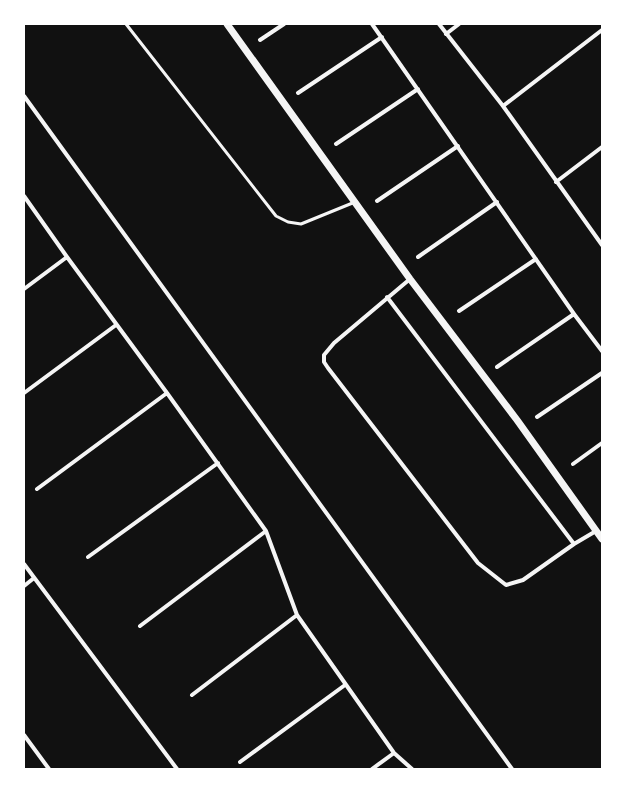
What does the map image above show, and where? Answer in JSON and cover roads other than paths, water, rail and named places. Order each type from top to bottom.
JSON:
[{"type":"street","points":[[227,24],[410,279],[517,420],[602,539]]},
{"type":"street","points":[[260,40],[284,24]]},
{"type":"street","points":[[372,24],[574,314],[602,351]]},
{"type":"street","points":[[439,24],[503,106],[602,245]]},
{"type":"street","points":[[446,34],[459,24]]},
{"type":"street","points":[[503,106],[602,30]]},
{"type":"street","points":[[298,93],[382,37]]},
{"type":"street","points":[[336,144],[418,89]]},
{"type":"street","points":[[24,96],[512,769]]},
{"type":"street","points":[[377,201],[458,146]]},
{"type":"street","points":[[556,182],[602,148]]},
{"type":"street","points":[[24,196],[266,531],[297,615],[394,753],[412,769]]},
{"type":"street","points":[[418,257],[497,202]]},
{"type":"street","points":[[24,289],[67,257]]},
{"type":"street","points":[[459,311],[536,259]]},
{"type":"street","points":[[410,279],[334,343],[324,355],[324,362],[328,368],[478,563],[506,585],[523,580],[574,544],[596,531]]},
{"type":"street","points":[[387,297],[574,544]]},
{"type":"street","points":[[497,367],[574,314]]},
{"type":"street","points":[[24,393],[116,325]]},
{"type":"street","points":[[537,417],[602,373]]},
{"type":"street","points":[[37,489],[167,392]]},
{"type":"street","points":[[573,464],[602,443]]},
{"type":"street","points":[[88,557],[218,463]]},
{"type":"street","points":[[140,626],[266,531]]},
{"type":"street","points":[[24,564],[177,769]]},
{"type":"street","points":[[24,586],[34,578]]},
{"type":"street","points":[[192,695],[297,615]]},
{"type":"street","points":[[240,762],[345,684]]},
{"type":"street","points":[[24,735],[49,769]]},
{"type":"street","points":[[372,769],[394,753]]},
{"type":"lane","points":[[126,24],[276,216],[288,222],[301,224],[355,202]]}]
